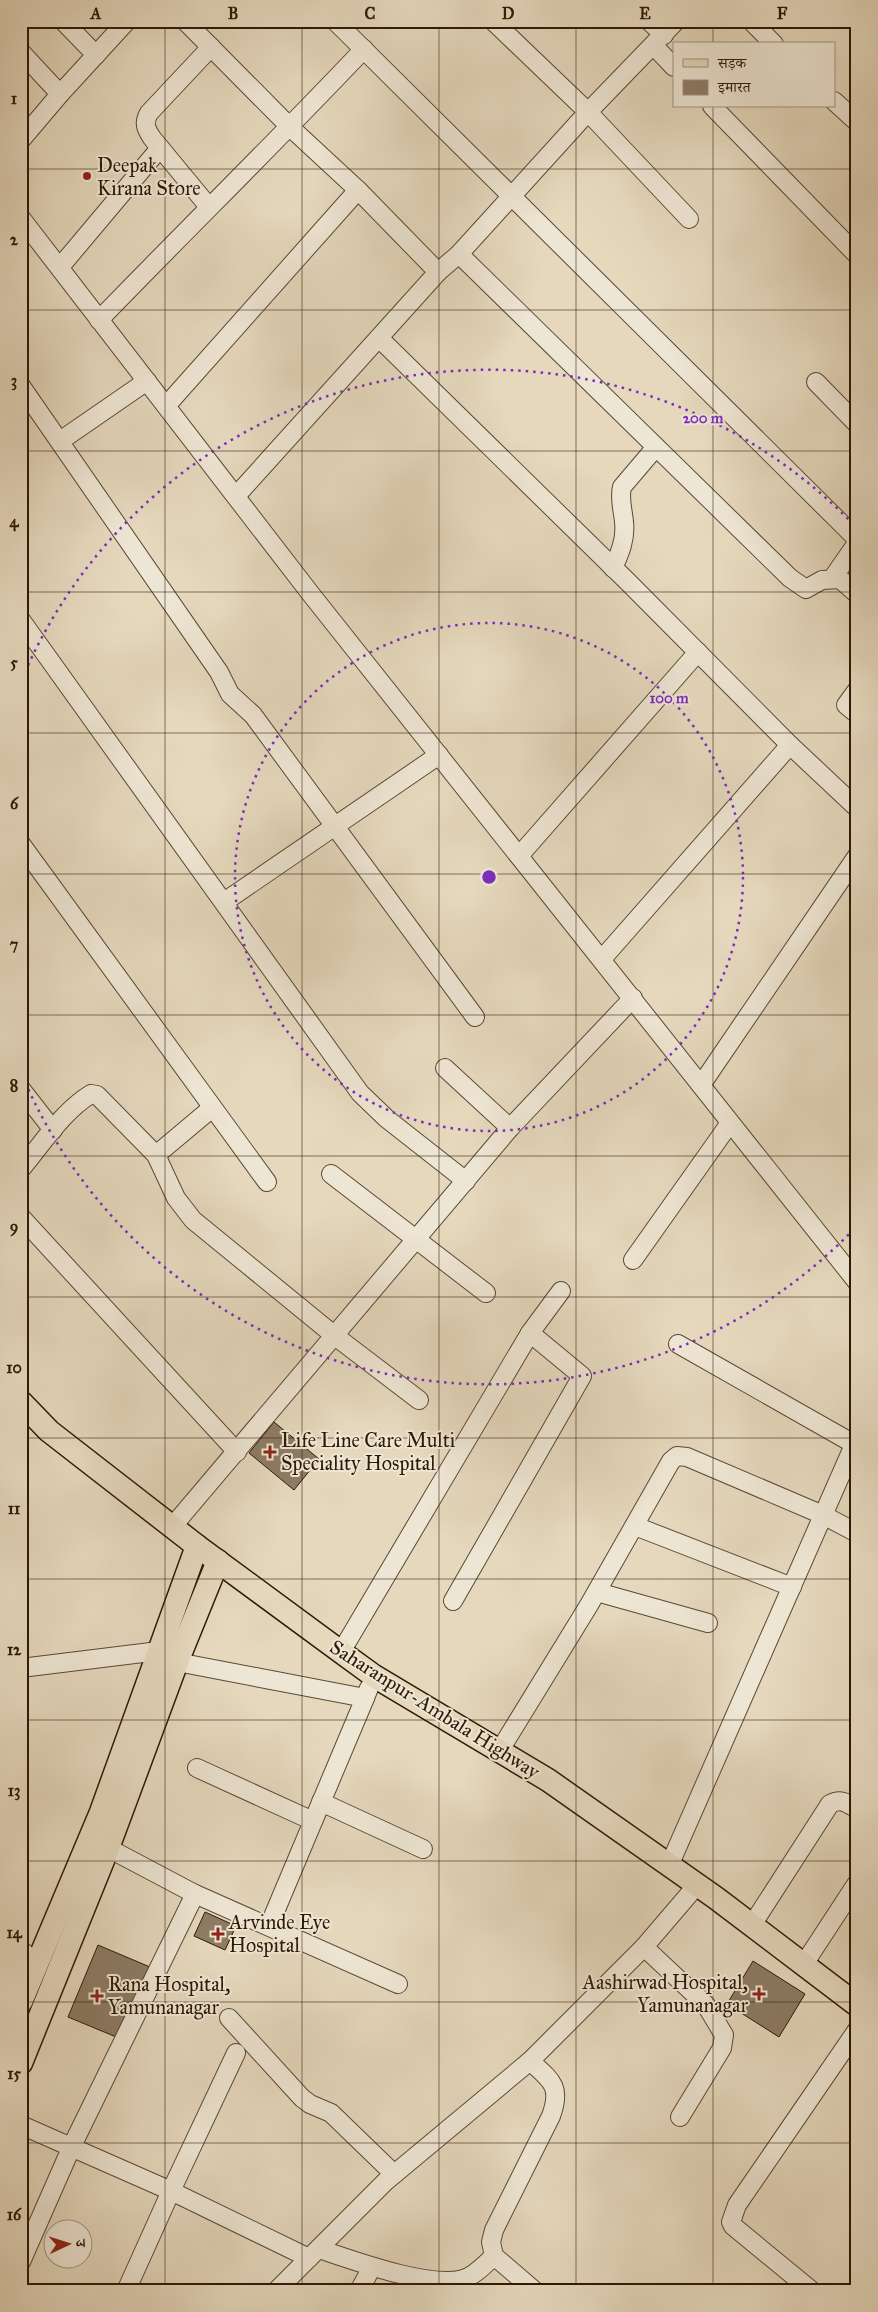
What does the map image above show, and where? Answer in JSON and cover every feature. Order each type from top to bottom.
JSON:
[{"type":"main road","name":"Saharanpur-Ambala Highway","points":[[21,1402],[49,1431],[172,1527],[374,1676],[548,1780],[752,1925],[857,2005]]},
{"type":"main road","points":[[21,2064],[108,1848],[168,1656],[197,1546]]},
{"type":"main road","points":[[21,2002],[29,1957],[102,1812],[168,1656],[218,1562]]},
{"type":"street","points":[[64,21],[96,55]]},
{"type":"street","points":[[21,140],[127,21]]},
{"type":"street","points":[[185,21],[290,127],[358,190],[438,272]]},
{"type":"street","points":[[335,21],[857,539]]},
{"type":"street","points":[[493,21],[588,112],[690,220]]},
{"type":"street","points":[[649,21],[673,65]]},
{"type":"street","points":[[236,496],[438,272],[459,254],[588,112],[676,21]]},
{"type":"street","points":[[751,21],[772,42]]},
{"type":"street","points":[[209,207],[146,129],[145,120],[149,113],[211,47]]},
{"type":"street","points":[[100,320],[364,49]]},
{"type":"street","points":[[21,52],[60,94]]},
{"type":"street","points":[[836,103],[857,122]]},
{"type":"street","points":[[714,108],[857,254]]},
{"type":"street","points":[[60,267],[160,148]]},
{"type":"street","points":[[166,406],[358,190]]},
{"type":"street","points":[[21,218],[439,755],[857,1282]]},
{"type":"street","points":[[459,254],[800,586],[806,589],[822,580],[840,579],[857,594]]},
{"type":"street","points":[[380,338],[614,568],[790,745],[857,808]]},
{"type":"street","points":[[60,441],[147,381]]},
{"type":"street","points":[[816,382],[857,424]]},
{"type":"street","points":[[21,386],[219,672],[230,694],[248,709],[475,1017]]},
{"type":"street","points":[[614,568],[623,542],[624,523],[620,494],[622,487],[656,447]]},
{"type":"street","points":[[832,579],[857,543]]},
{"type":"street","points":[[21,620],[360,1093],[387,1119],[466,1181]]},
{"type":"street","points":[[519,856],[698,652]]},
{"type":"street","points":[[857,690],[846,705],[857,714]]},
{"type":"street","points":[[602,959],[790,745]]},
{"type":"street","points":[[224,902],[439,755]]},
{"type":"street","points":[[21,844],[267,1182]]},
{"type":"street","points":[[701,1086],[857,856]]},
{"type":"street","points":[[172,1527],[510,1128],[633,998]]},
{"type":"street","points":[[445,1068],[510,1128]]},
{"type":"street","points":[[21,1089],[53,1130]]},
{"type":"street","points":[[21,1169],[53,1130],[83,1099],[91,1094],[97,1095],[156,1155],[176,1198],[193,1220],[335,1336],[418,1400]]},
{"type":"street","points":[[156,1155],[212,1108]]},
{"type":"street","points":[[633,1260],[730,1123]]},
{"type":"street","points":[[331,1174],[486,1293]]},
{"type":"street","points":[[21,1217],[237,1452]]},
{"type":"street","points":[[341,1652],[530,1333],[561,1291]]},
{"type":"street","points":[[453,1601],[582,1376],[530,1333]]},
{"type":"street","points":[[669,1866],[856,1441],[678,1344]]},
{"type":"street","points":[[500,1750],[597,1592],[671,1461],[677,1456],[682,1455],[823,1515],[857,1533]]},
{"type":"street","points":[[634,1526],[792,1587]]},
{"type":"street","points":[[597,1592],[708,1623]]},
{"type":"street","points":[[21,1668],[168,1656],[365,1698]]},
{"type":"street","points":[[269,1926],[374,1676]]},
{"type":"street","points":[[197,1768],[313,1821]]},
{"type":"street","points":[[752,1925],[830,1804],[836,1801],[844,1801],[857,1809]]},
{"type":"street","points":[[321,1802],[422,1848]]},
{"type":"street","points":[[108,1848],[195,1894],[398,1984]]},
{"type":"street","points":[[804,1964],[857,1883]]},
{"type":"street","points":[[276,2291],[363,2202],[530,2060],[644,1947],[697,1885]]},
{"type":"street","points":[[21,2262],[72,2146],[195,1894]]},
{"type":"street","points":[[644,1947],[706,2005],[724,2034],[722,2048],[680,2117]]},
{"type":"street","points":[[229,2018],[302,2098],[310,2104],[330,2113],[394,2174]]},
{"type":"street","points":[[812,2291],[733,2226],[731,2222],[732,2215],[857,2030]]},
{"type":"street","points":[[126,2291],[170,2190],[236,2053]]},
{"type":"street","points":[[530,2060],[550,2078],[556,2089],[556,2101],[551,2116],[494,2230],[491,2242],[494,2256],[535,2291]]},
{"type":"street","points":[[21,2125],[314,2254],[434,2281],[450,2282],[465,2279],[494,2256]]},
{"type":"street","points":[[359,2291],[372,2267]]},
{"type":"building","points":[[274,1422],[319,1459],[294,1490],[249,1453]]},
{"type":"building","points":[[205,1912],[236,1926],[225,1950],[194,1936]]},
{"type":"building","points":[[98,1945],[150,1967],[121,2039],[68,2017]]},
{"type":"building","points":[[753,1961],[805,1994],[779,2037],[727,2004]]},
{"type":"place","name":"Deepak Kirana Store","points":[[87,176]]},
{"type":"place","name":"Life Line Care Multi Speciality Hospital","points":[[270,1452]]},
{"type":"place","name":"Arvinde Eye Hospital","points":[[218,1934]]},
{"type":"place","name":"Aashirwad Hospital, Yamunanagar","points":[[759,1994]]},
{"type":"place","name":"Rana Hospital, Yamunanagar","points":[[97,1996]]}]
